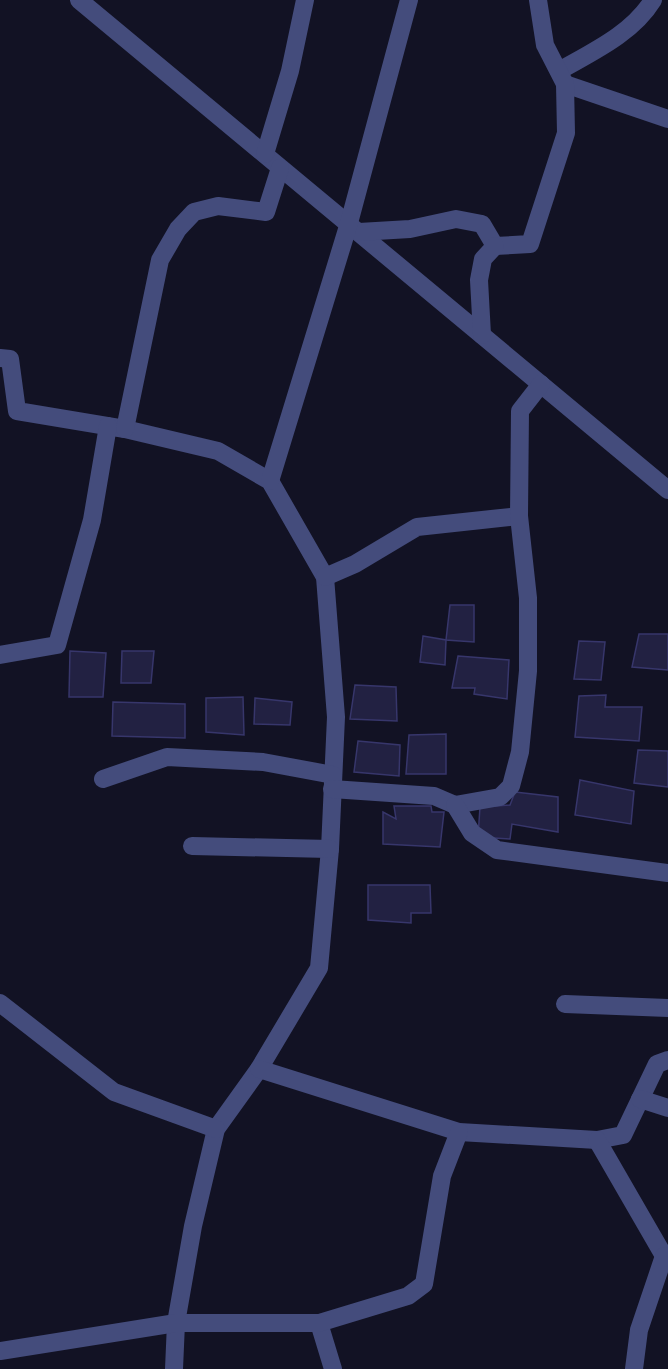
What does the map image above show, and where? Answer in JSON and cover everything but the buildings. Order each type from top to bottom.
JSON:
[{"type":"street","points":[[79,0],[668,490]]},
{"type":"street","points":[[265,154],[290,71],[305,0]]},
{"type":"street","points":[[270,481],[354,228],[409,0]]},
{"type":"street","points":[[482,335],[479,280],[483,259],[495,246],[530,244],[566,133],[562,78],[545,45],[538,0]]},
{"type":"street","points":[[562,78],[645,13],[653,0]]},
{"type":"street","points":[[562,78],[668,119]]},
{"type":"street","points":[[0,655],[57,645],[160,261],[178,229],[194,212],[218,206],[266,212],[280,168]]},
{"type":"street","points":[[354,228],[410,229],[456,219],[482,224],[495,246]]},
{"type":"street","points":[[0,358],[10,359],[17,411],[117,428],[218,451],[270,481],[325,577],[336,717],[330,849],[319,968],[259,1069],[216,1129],[193,1226],[176,1323],[174,1369]]},
{"type":"street","points":[[103,778],[167,757],[263,762],[333,782],[434,796],[455,805],[500,797],[511,786],[520,752],[528,671],[528,598],[519,516],[520,411],[541,384]]},
{"type":"street","points":[[325,577],[355,564],[417,527],[519,516]]},
{"type":"street","points":[[455,805],[472,833],[497,850],[668,873]]},
{"type":"street","points":[[192,846],[330,849]]},
{"type":"street","points":[[0,1003],[114,1092],[216,1129]]},
{"type":"street","points":[[566,1004],[668,1008]]},
{"type":"street","points":[[259,1069],[459,1132],[597,1140],[623,1135],[657,1064],[668,1060]]},
{"type":"street","points":[[640,1099],[668,1108]]},
{"type":"street","points":[[0,1351],[176,1323],[319,1323],[408,1296],[424,1284],[442,1176],[459,1132]]},
{"type":"street","points":[[597,1140],[666,1258],[639,1330],[634,1369]]},
{"type":"street","points":[[319,1323],[333,1369]]}]
